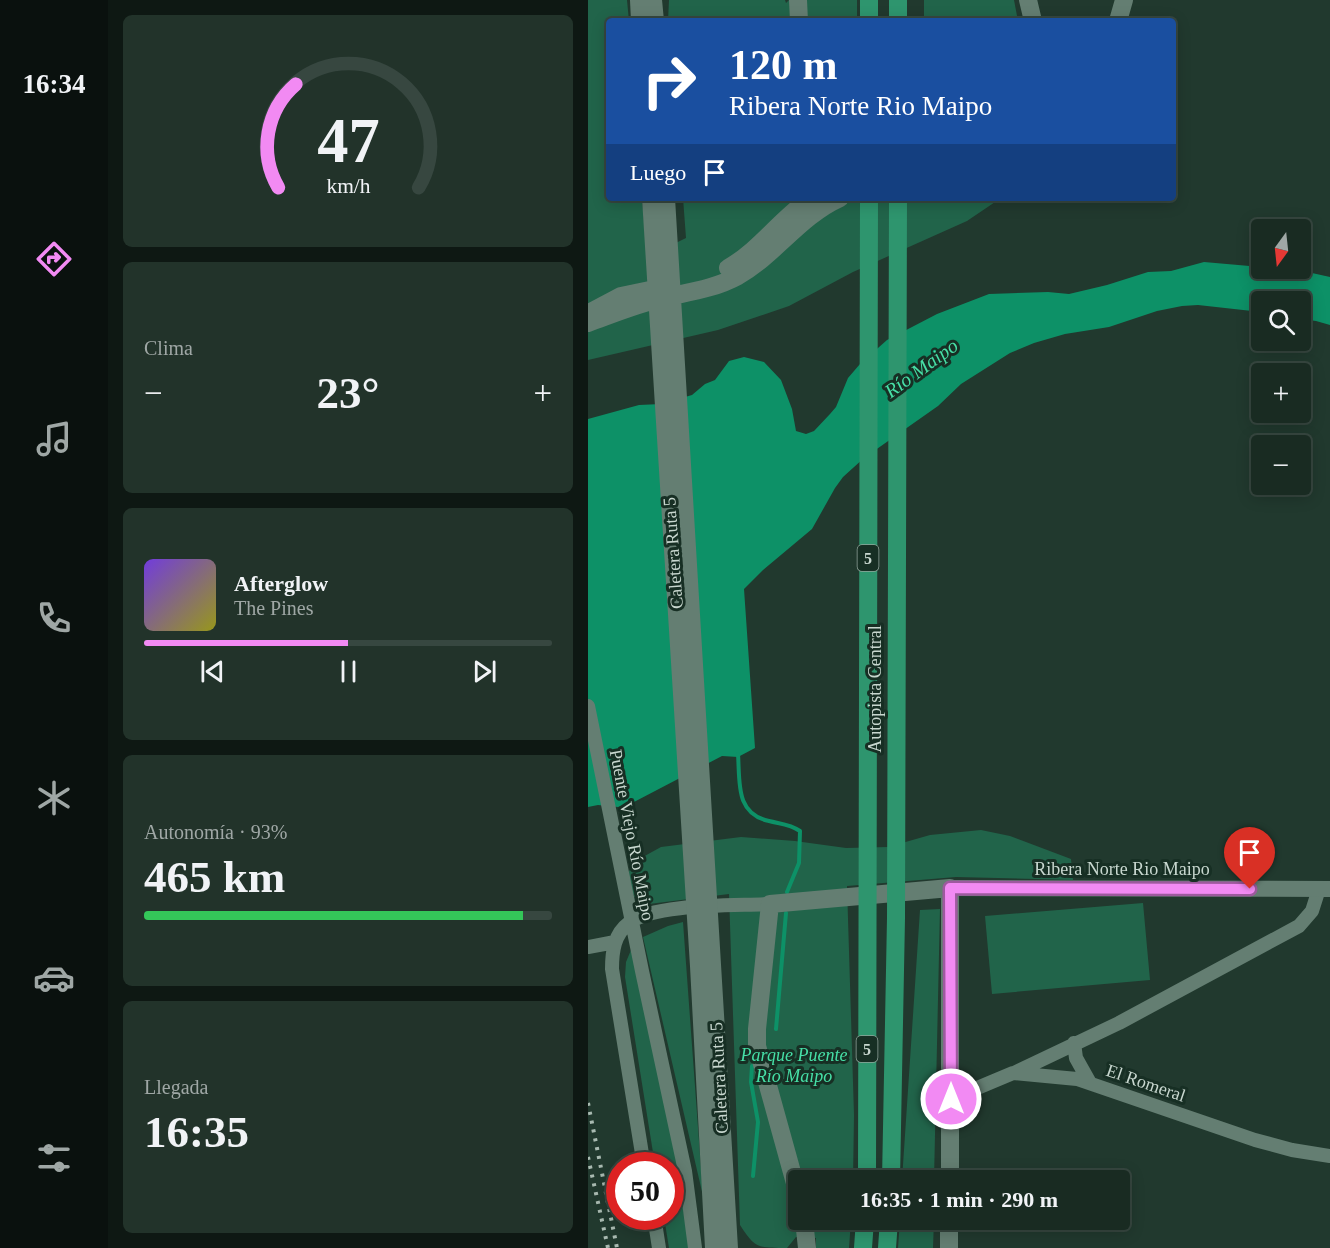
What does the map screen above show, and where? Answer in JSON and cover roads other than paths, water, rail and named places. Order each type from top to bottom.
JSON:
[{"type":"highway","points":[[869,0],[869,18]]},
{"type":"highway","points":[[898,0],[898,18]]},
{"type":"highway","name":"Autopista Central","points":[[867,1170],[869,201]]},
{"type":"highway","name":"Autopista Central","points":[[891,1170],[896,918],[898,201]]},
{"type":"highway","points":[[863,1248],[864,1230]]},
{"type":"highway","points":[[887,1248],[888,1230]]},
{"type":"main road","points":[[639,0],[652,11]]},
{"type":"main road","points":[[798,0],[799,18]]},
{"type":"main road","points":[[1028,0],[1031,18]]},
{"type":"main road","points":[[1119,18],[1124,0]]},
{"type":"main road","points":[[1128,18],[1131,0]]},
{"type":"main road","name":"Caletera Ruta 5","points":[[651,201],[706,966],[729,1248]]},
{"type":"main road","name":"Caletera Ruta 5","points":[[666,201],[706,966],[714,1248]]},
{"type":"main road","points":[[588,314],[627,294],[690,283],[722,271],[747,255],[795,210],[816,201]]},
{"type":"main road","points":[[588,323],[636,305],[703,290],[735,278],[759,262],[816,201]]},
{"type":"main road","points":[[791,1170],[757,1046],[770,904],[950,888],[950,1170]]},
{"type":"main road","points":[[805,1230],[807,1248]]},
{"type":"main road","points":[[949,1230],[949,1248]]},
{"type":"street","name":"Puente Viejo Río Maipo","points":[[588,706],[685,1171],[695,1248]]},
{"type":"street","name":"Ribera Norte Rio Maipo","points":[[950,888],[1324,889]]},
{"type":"street","points":[[1013,1073],[1119,1023],[1299,926],[1312,911],[1324,889]]},
{"type":"street","points":[[642,1152],[614,983],[612,958],[615,942],[629,923],[654,912],[770,904]]},
{"type":"street","points":[[588,947],[615,942]]},
{"type":"street","points":[[1074,1043],[1077,1058],[1090,1083]]},
{"type":"street","name":"El Romeral","points":[[951,1099],[1013,1073],[1077,1079],[1255,1140],[1292,1150],[1330,1156]]},
{"type":"street","points":[[657,1230],[660,1248]]},
{"type":"water","name":"Río Maipo","points":[[1204,262],[1251,266],[1251,279],[1311,279],[1311,273],[1330,277],[1330,325],[1311,320],[1311,291],[1251,291],[1251,311],[1198,305],[1182,306],[1157,311],[1109,327],[1065,334],[1010,353],[961,384],[938,406],[864,458],[843,477],[812,529],[744,589],[755,748],[738,757],[722,756],[634,802],[618,807],[598,805],[588,807],[588,419],[639,405],[661,404],[692,395],[705,384],[715,380],[729,361],[744,357],[764,362],[781,380],[792,409],[796,431],[806,434],[814,431],[836,407],[848,378],[860,364],[887,340],[937,314],[989,294],[1048,292],[1069,294],[1148,272],[1171,271]]},
{"type":"waterway","points":[[738,754],[740,786],[750,812],[758,817],[800,831],[799,863],[787,892]]},
{"type":"waterway","points":[[776,1029],[786,913]]},
{"type":"waterway","points":[[752,1066],[751,1082],[758,1122],[753,1176]]},
{"type":"railway","points":[[588,1103],[617,1248]]},
{"type":"railway","points":[[588,1157],[608,1248]]},
{"type":"park label","name":"Parque Puente Río Maipo","points":[[794,1065]]}]
